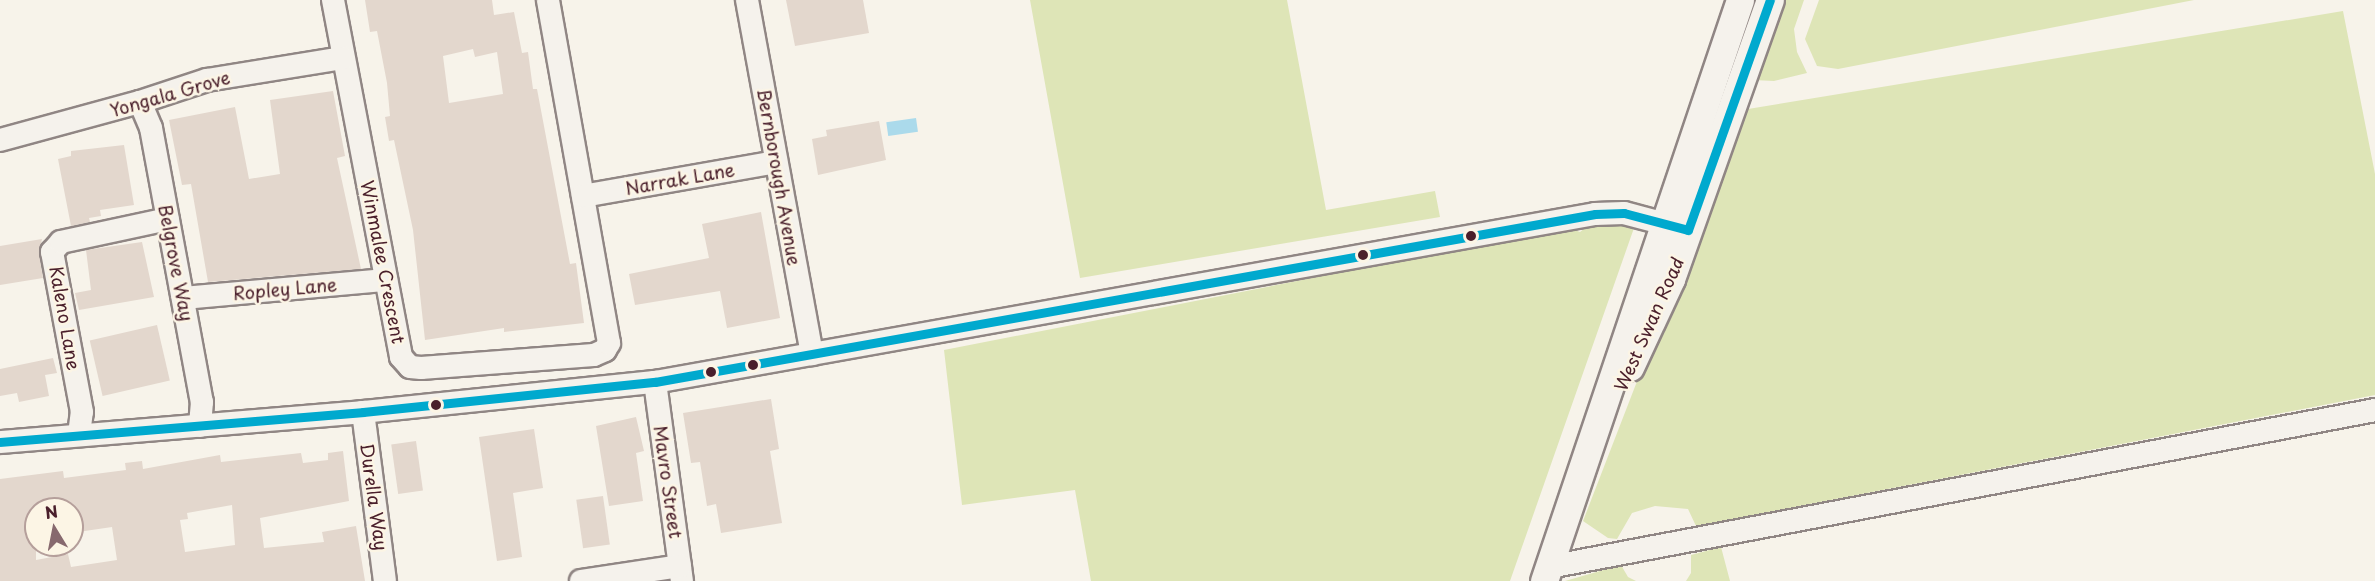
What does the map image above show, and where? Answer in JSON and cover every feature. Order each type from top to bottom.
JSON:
[{"type":"main road","name":"West Swan Road","points":[[1675,226],[1740,0]]},
{"type":"main road","name":"West Swan Road","points":[[1547,574],[1675,226],[1770,0]]},
{"type":"street","name":"Winmalee Crescent","points":[[333,0],[401,357],[410,367],[601,353],[609,343],[548,0]]},
{"type":"street","name":"Bernborough Avenue","points":[[747,0],[812,354]]},
{"type":"street","name":"Yongala Grove","points":[[0,140],[140,102],[207,80],[343,58]]},
{"type":"street","name":"Belgrove Way","points":[[140,102],[151,128],[183,298],[202,402],[200,426]]},
{"type":"street","name":"Narrak Lane","points":[[583,196],[777,162]]},
{"type":"street","points":[[0,442],[363,412],[655,382],[1554,220],[1624,213],[1675,226]]},
{"type":"street","name":"Kaleno Lane","points":[[79,435],[82,412],[52,252],[61,242],[168,219]]},
{"type":"street","name":"Ropley Lane","points":[[183,298],[386,280]]},
{"type":"street","name":"Mavro Street","points":[[655,382],[681,573]]},
{"type":"street","points":[[1547,574],[2375,410]]},
{"type":"street","name":"Durella Way","points":[[363,412],[385,581]]},
{"type":"street","points":[[581,581],[681,573]]},
{"type":"green space","points":[[1030,0],[1287,0],[1326,210],[1435,191],[1440,217],[1080,278]]},
{"type":"green space","points":[[1783,0],[1804,0],[1794,29],[1797,52],[1807,73],[1774,81],[1753,80]]},
{"type":"green space","points":[[1819,0],[2194,0],[1838,69],[1817,66],[1805,39]]},
{"type":"green space","points":[[2343,11],[2375,174],[2375,395],[1696,526],[1688,509],[1655,506],[1632,513],[1617,539],[1608,538],[1583,521],[1742,110]]},
{"type":"green space","points":[[1628,223],[1634,228],[1510,581],[1091,581],[1075,490],[962,505],[944,350],[1569,228],[1580,232],[1589,225]]},
{"type":"green space","points":[[1721,547],[1730,581],[1686,581],[1691,573],[1691,555]]},
{"type":"green space","points":[[1621,565],[1628,577],[1636,581],[1565,581]]},
{"type":"water","points":[[916,118],[918,132],[888,136],[886,122]]},
{"type":"building","points":[[365,0],[492,0],[494,15],[514,12],[522,53],[528,52],[533,89],[537,89],[570,264],[576,263],[584,323],[504,332],[504,328],[425,340],[413,230],[394,140],[389,141],[385,117],[390,116],[387,83],[377,31],[370,32]],"holes":[[[473,49],[475,57],[497,52],[503,94],[449,103],[443,56]]]},
{"type":"building","points":[[786,0],[863,0],[869,33],[795,46]]},
{"type":"building","points":[[333,91],[345,156],[337,158],[361,269],[208,282],[191,184],[182,185],[169,120],[235,107],[249,179],[280,174],[270,100]]},
{"type":"building","points":[[879,121],[886,160],[818,175],[812,139],[827,136],[826,130]]},
{"type":"building","points":[[124,145],[134,205],[100,210],[101,216],[89,218],[90,222],[71,226],[58,159],[71,156],[71,151]]},
{"type":"building","points":[[761,212],[780,318],[727,328],[720,291],[635,305],[629,274],[709,258],[702,224]]},
{"type":"building","points":[[42,239],[39,254],[43,278],[0,285],[0,246]]},
{"type":"building","points":[[142,242],[154,297],[79,310],[75,293],[91,290],[86,250]]},
{"type":"building","points":[[157,325],[170,381],[103,396],[90,341]]},
{"type":"building","points":[[53,358],[57,373],[45,375],[49,396],[19,402],[17,393],[0,396],[0,369]]},
{"type":"building","points":[[771,399],[779,449],[770,451],[782,523],[721,533],[716,504],[707,506],[700,462],[691,463],[683,413]]},
{"type":"building","points":[[636,417],[644,451],[636,453],[643,501],[609,506],[596,426]]},
{"type":"building","points":[[534,429],[543,488],[513,493],[522,557],[497,561],[479,437]]},
{"type":"building","points":[[416,441],[423,491],[398,494],[391,444]]},
{"type":"building","points":[[343,451],[349,501],[260,518],[264,548],[324,542],[322,532],[356,526],[365,581],[0,581],[0,479],[63,471],[64,478],[126,470],[125,463],[142,461],[143,469],[220,455],[221,462],[301,453],[303,463],[328,460],[328,453]],"holes":[[[232,505],[235,545],[185,552],[180,520],[188,519],[187,513]]]},
{"type":"building","points":[[603,496],[610,545],[583,548],[576,500]]},
{"type":"transit line","points":[[0,442],[363,412],[655,382],[1595,214],[1624,213],[1688,230],[1770,0]]}]
